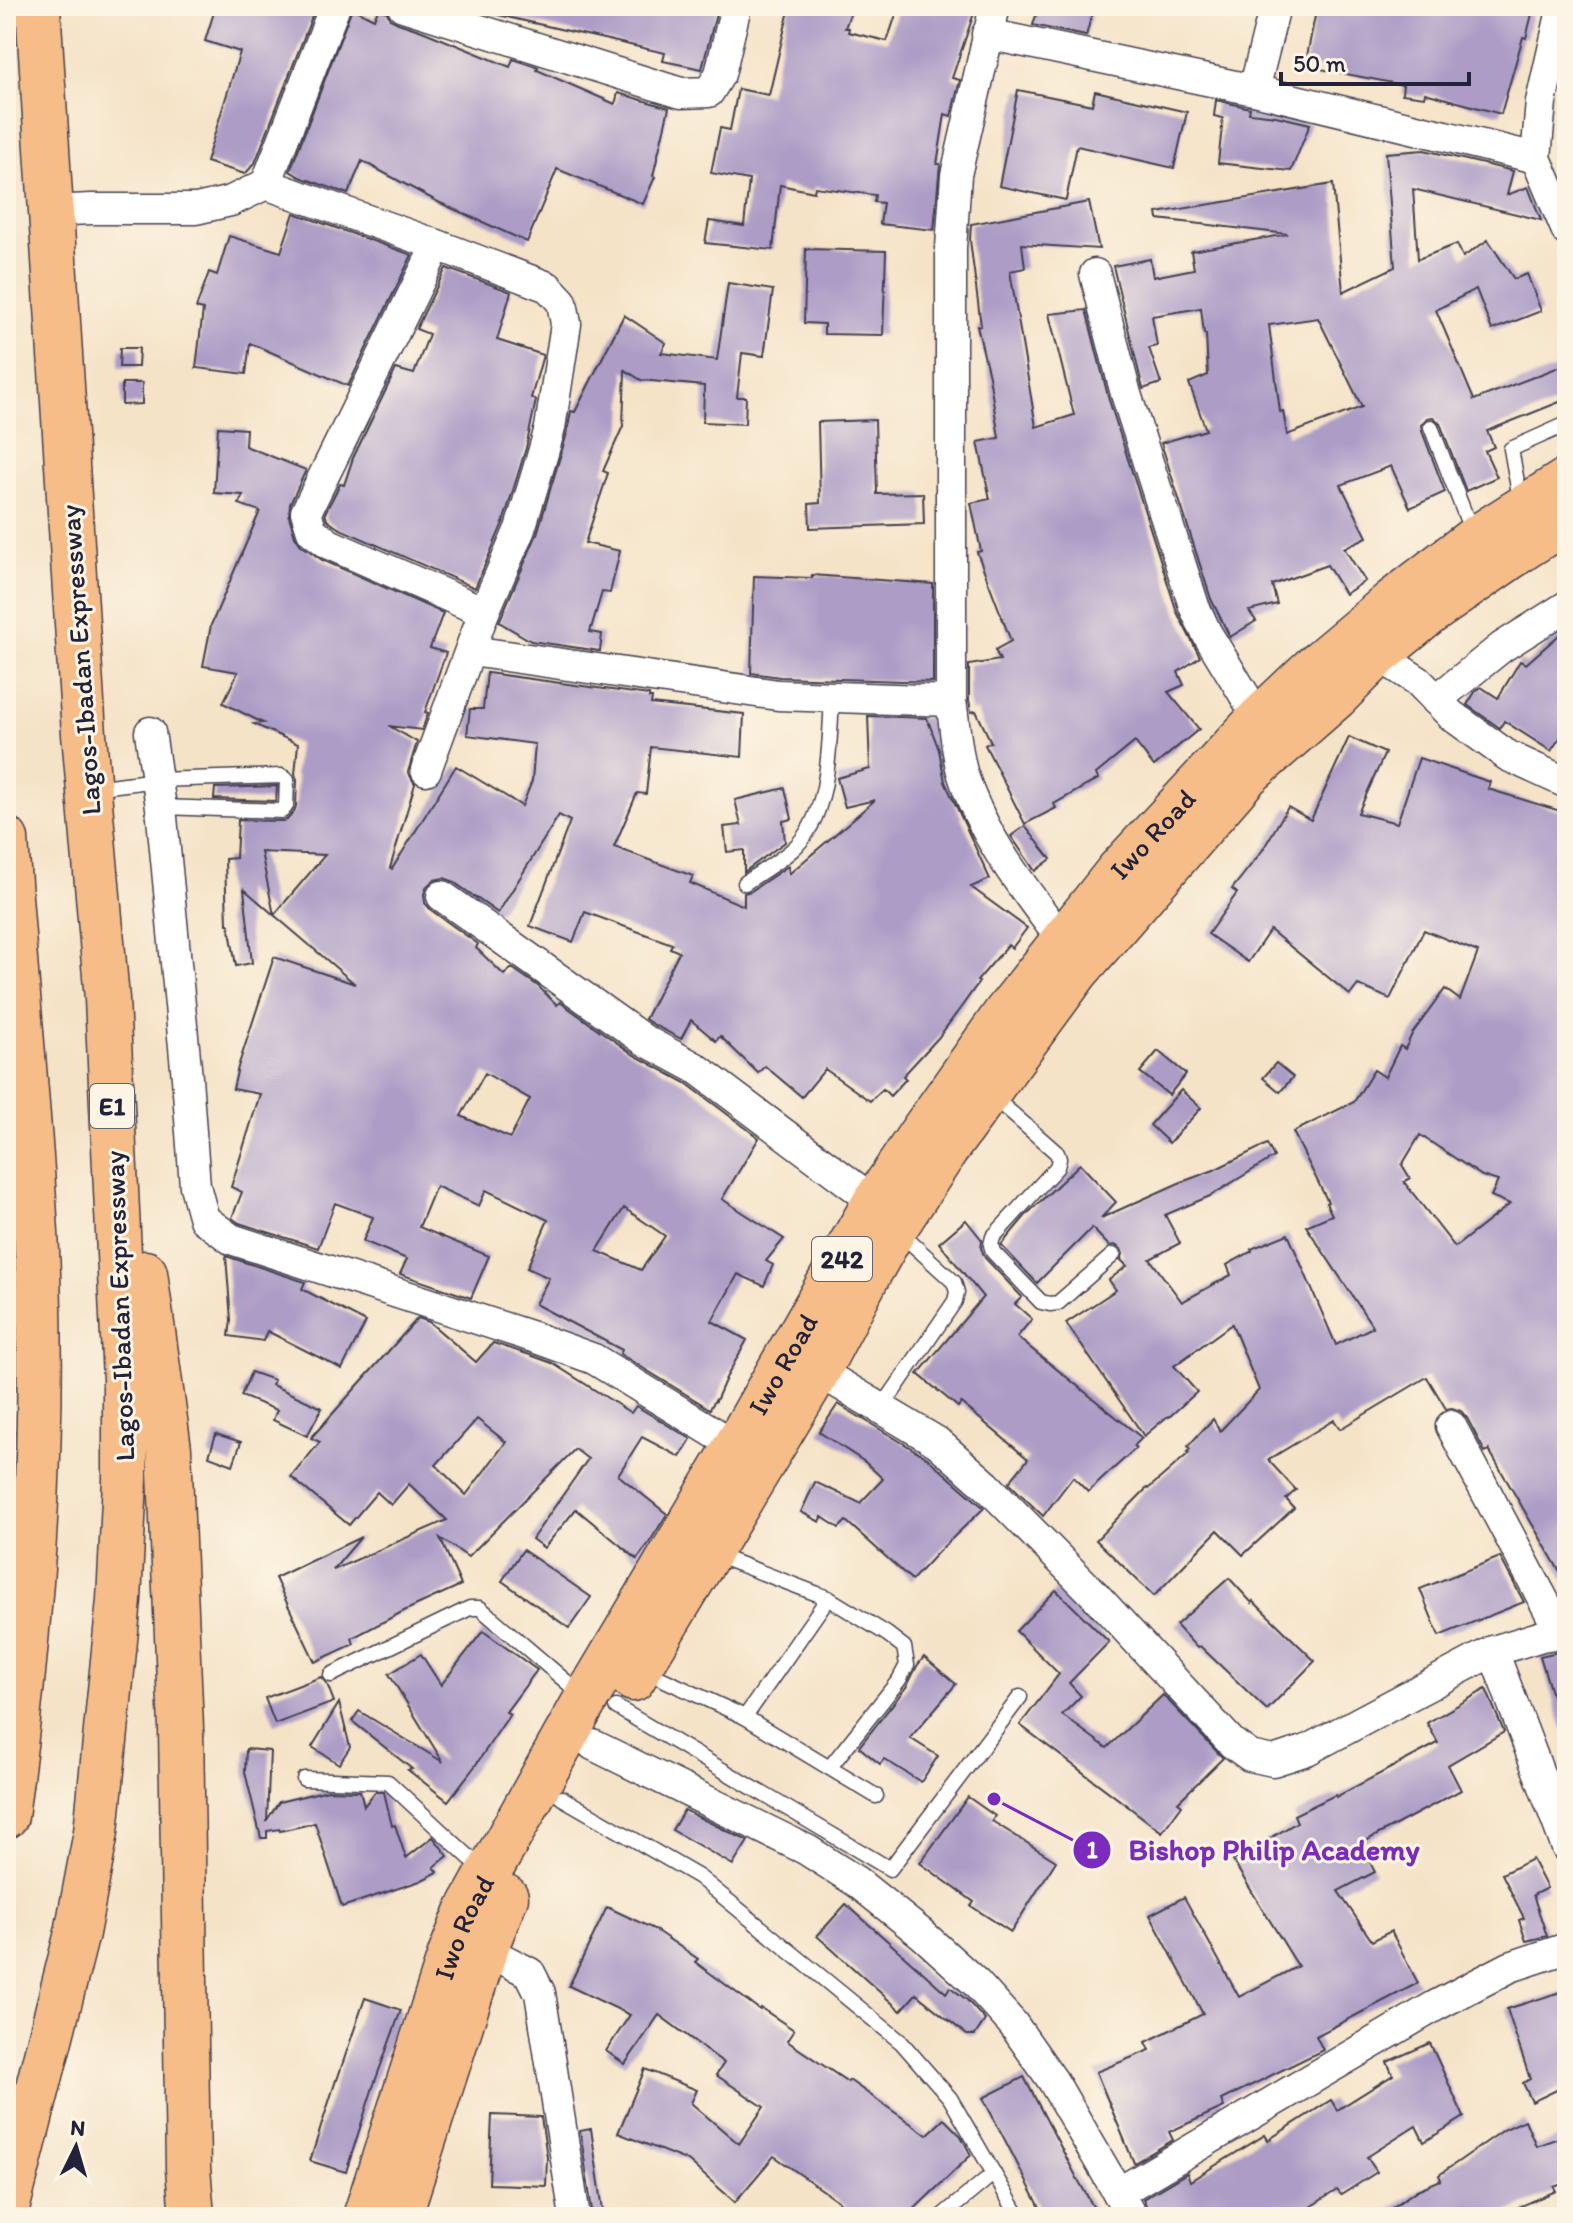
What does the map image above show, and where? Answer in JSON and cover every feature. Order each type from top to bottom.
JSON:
[{"type":"main road","name":"Lagos-Ibadan Expressway","points":[[8,2205],[77,1933],[96,1832],[119,1600],[125,1480],[125,1380],[107,999],[88,788],[38,6]]},
{"type":"main road","name":"Iwo Road","points":[[365,2217],[450,1955],[467,1912],[487,1874],[601,1703],[736,1446],[885,1215],[1005,1014],[1118,871],[1259,719],[1313,668],[1392,602],[1474,539],[1567,480]]},
{"type":"main road","name":"Iwo Road","points":[[399,2217],[485,1950],[504,1902],[593,1745],[601,1703],[639,1668],[818,1371],[866,1279],[885,1215],[950,1144],[1077,971],[1247,775],[1336,697],[1378,655],[1428,614],[1567,520]]},
{"type":"main road","points":[[6,839],[10,992],[27,1115],[38,1275],[38,1483],[18,1729],[6,1816]]},
{"type":"main road","points":[[107,999],[169,1449],[181,1728],[188,2168],[192,2217]]},
{"type":"street","points":[[51,211],[196,209],[231,201],[266,184],[335,6]]},
{"type":"street","points":[[403,6],[681,93],[709,92],[715,83],[720,74],[736,6]]},
{"type":"street","points":[[1254,90],[1275,6]]},
{"type":"street","points":[[1563,6],[1541,102],[1536,158],[1567,231]]},
{"type":"street","points":[[1063,941],[1017,879],[985,827],[963,774],[951,701],[951,248],[956,175],[991,20],[1254,90],[1536,158]]},
{"type":"street","points":[[266,184],[548,287],[562,302],[566,324],[550,428],[520,529],[484,612],[426,770]]},
{"type":"street","points":[[437,245],[306,512],[312,531],[329,544],[484,612]]},
{"type":"street","points":[[1095,274],[1126,394],[1194,606],[1206,632],[1259,719]]},
{"type":"street","points":[[1436,700],[1502,647],[1567,606]]},
{"type":"street","points":[[471,651],[778,695],[951,701]]},
{"type":"street","points":[[1378,655],[1418,681],[1451,715],[1508,756],[1567,783]]},
{"type":"street","points":[[150,732],[159,793],[195,1186],[204,1219],[231,1239],[594,1359],[736,1446]]},
{"type":"street","points":[[442,896],[644,1040],[696,1068],[885,1215]]},
{"type":"street","points":[[818,1371],[937,1442],[987,1486],[1093,1593],[1232,1743],[1250,1756],[1273,1761],[1307,1750],[1493,1651],[1542,1636],[1564,1633],[1451,1426]]},
{"type":"street","points":[[1493,1651],[1567,1848]]},
{"type":"street","points":[[593,1745],[807,1850],[857,1882],[922,1934],[976,1983],[1013,2024],[1053,2081],[1125,2205],[1435,2006],[1510,1967],[1567,1948]]},
{"type":"street","points":[[485,1950],[530,1973],[540,1993],[575,2217]]},
{"type":"lane","points":[[1522,508],[1511,449],[1567,424]]},
{"type":"lane","points":[[1431,427],[1474,539]]},
{"type":"lane","points":[[745,883],[794,849],[816,816],[824,787],[832,697]]},
{"type":"lane","points":[[88,788],[159,793],[282,811],[286,806],[287,780],[282,776],[159,793]]},
{"type":"lane","points":[[988,1093],[1057,1153],[1059,1159],[1057,1167],[993,1237],[993,1252],[1041,1302],[1050,1304],[1058,1303],[1113,1255]]},
{"type":"lane","points":[[881,1409],[955,1301],[957,1292],[954,1282],[885,1215]]},
{"type":"lane","points":[[709,1552],[828,1598],[904,1647],[907,1665],[888,1696],[830,1767]]},
{"type":"lane","points":[[745,1717],[828,1598]]},
{"type":"lane","points":[[331,1675],[470,1608],[480,1608],[601,1703],[890,1869],[1020,1697]]},
{"type":"lane","points":[[639,1668],[745,1717],[876,1796]]},
{"type":"lane","points":[[304,1779],[388,1782],[487,1874]]},
{"type":"lane","points":[[562,1798],[699,1877],[901,2042],[950,2098],[1019,2217]]},
{"type":"lane","points":[[941,2217],[994,2173]]},
{"type":"building","points":[[216,6],[316,6],[255,163],[245,174],[206,162],[240,52],[205,41]]},
{"type":"building","points":[[495,6],[718,6],[702,69],[663,61],[665,53],[494,14]]},
{"type":"building","points":[[790,6],[853,6],[845,28],[849,28],[848,32],[887,41],[899,6],[964,6],[975,10],[952,78],[960,80],[951,116],[945,114],[937,164],[940,164],[934,230],[880,224],[883,203],[874,202],[875,195],[815,187],[814,192],[780,185],[773,250],[705,243],[709,221],[744,226],[749,180],[711,173],[720,128],[730,130],[738,89],[769,95]]},
{"type":"building","points":[[1039,6],[1094,6],[1086,36],[1033,25]]},
{"type":"building","points":[[1317,6],[1534,6],[1501,114],[1425,93],[1424,97],[1402,94],[1403,85],[1305,66]]},
{"type":"building","points":[[352,8],[374,19],[378,9],[387,12],[390,19],[398,23],[510,67],[513,59],[538,67],[537,70],[615,104],[618,93],[669,108],[655,177],[643,204],[557,169],[527,242],[438,202],[362,161],[348,194],[290,171]]},
{"type":"building","points":[[1018,90],[1092,105],[1095,91],[1187,112],[1174,168],[1077,146],[1066,200],[999,186]]},
{"type":"building","points":[[1216,100],[1250,108],[1249,113],[1310,124],[1291,171],[1218,163],[1223,118],[1214,116]]},
{"type":"building","points":[[1424,150],[1513,171],[1507,195],[1528,187],[1541,220],[1413,189],[1418,259],[1457,244],[1463,257],[1488,240],[1514,279],[1527,274],[1541,311],[1492,330],[1476,289],[1436,310],[1474,400],[1567,364],[1567,399],[1487,431],[1494,447],[1485,451],[1497,477],[1466,491],[1440,423],[1433,417],[1427,418],[1421,425],[1422,431],[1445,492],[1410,508],[1391,466],[1341,485],[1367,537],[1344,548],[1365,581],[1345,594],[1327,565],[1272,585],[1277,604],[1249,611],[1256,621],[1230,637],[1211,599],[1161,443],[1206,430],[1189,383],[1208,375],[1201,308],[1152,316],[1157,346],[1149,348],[1161,383],[1143,389],[1113,266],[1150,259],[1153,277],[1194,269],[1191,251],[1288,234],[1158,219],[1157,213],[1333,184],[1343,292],[1395,267],[1386,153]],"holes":[[[1318,318],[1362,407],[1287,435],[1283,411],[1280,412],[1269,325]]]},
{"type":"building","points":[[1089,202],[1099,249],[1022,244],[1025,268],[1010,271],[1036,427],[1074,415],[1049,314],[1086,310],[1109,400],[1177,612],[1200,657],[1178,672],[1184,685],[1168,692],[1199,729],[1154,766],[1135,742],[1096,774],[1098,779],[1054,804],[1056,808],[1025,824],[985,745],[991,742],[976,711],[971,712],[969,700],[969,665],[1000,660],[995,650],[1011,641],[977,552],[981,551],[971,503],[990,499],[978,442],[999,438],[977,326],[981,326],[970,240],[971,224]]},
{"type":"building","points":[[294,213],[412,255],[348,386],[250,343],[246,374],[196,368],[203,310],[196,308],[209,272],[217,275],[229,236],[281,252]]},
{"type":"building","points":[[806,249],[886,251],[883,335],[824,334],[824,324],[804,323]]},
{"type":"building","points":[[446,268],[511,292],[497,340],[543,355],[531,398],[536,400],[526,448],[503,523],[475,588],[338,528],[327,520],[325,513],[340,484],[344,485],[353,458],[396,369],[414,374],[429,334],[416,329]]},
{"type":"building","points":[[728,283],[773,290],[764,356],[742,353],[737,397],[746,397],[745,424],[703,422],[704,386],[641,380],[625,370],[623,426],[603,471],[608,473],[585,543],[620,551],[610,593],[602,592],[590,632],[602,634],[600,651],[531,641],[499,622],[537,534],[571,411],[575,412],[624,315],[666,343],[661,353],[717,360]]},
{"type":"building","points":[[120,348],[139,348],[138,367],[119,367]]},
{"type":"building","points":[[122,383],[142,383],[142,404],[122,405]]},
{"type":"building","points":[[875,420],[877,494],[923,493],[924,524],[810,528],[809,504],[820,503],[818,422]]},
{"type":"building","points":[[218,427],[246,429],[245,446],[306,470],[290,504],[289,516],[301,545],[322,560],[443,613],[430,648],[446,653],[425,712],[428,713],[422,730],[389,726],[417,742],[408,772],[415,784],[392,869],[456,766],[522,806],[532,781],[535,744],[467,735],[470,709],[483,709],[487,673],[649,695],[651,704],[744,714],[742,757],[651,747],[646,794],[637,793],[614,847],[693,876],[690,883],[744,906],[744,893],[788,866],[789,874],[875,800],[845,807],[837,778],[870,769],[868,716],[927,718],[939,750],[945,782],[990,879],[971,887],[1027,928],[1012,948],[1008,945],[977,981],[938,1038],[903,1076],[906,1079],[890,1096],[883,1089],[870,1101],[825,1069],[802,1097],[765,1066],[758,1073],[720,1036],[716,1041],[691,1020],[681,1039],[645,1019],[679,952],[670,948],[672,944],[585,912],[573,942],[530,926],[570,821],[559,815],[498,913],[444,878],[434,880],[424,894],[425,903],[431,910],[478,944],[476,948],[504,975],[512,968],[538,986],[557,1005],[560,1002],[634,1055],[686,1083],[759,1138],[722,1199],[784,1239],[766,1261],[773,1265],[764,1286],[738,1274],[712,1321],[747,1340],[710,1409],[620,1354],[622,1350],[535,1304],[549,1278],[527,1268],[548,1220],[486,1190],[479,1206],[436,1186],[419,1227],[489,1256],[471,1298],[400,1274],[407,1259],[363,1241],[373,1217],[335,1203],[318,1248],[239,1223],[232,1218],[242,1192],[231,1187],[260,1094],[233,1089],[274,957],[355,984],[274,915],[244,889],[252,963],[236,966],[227,924],[225,859],[236,858],[238,820],[282,821],[294,812],[298,744],[254,724],[263,723],[223,703],[238,672],[203,666],[211,625],[260,511],[239,504],[243,495],[214,493]],"holes":[[[261,852],[325,855],[274,915]],[[485,1073],[530,1099],[510,1138],[461,1116]],[[624,1208],[665,1236],[641,1270],[597,1251]]]},
{"type":"building","points":[[812,575],[933,584],[933,682],[780,677],[751,673],[754,576],[812,578]]},
{"type":"building","points":[[1567,628],[1567,727],[1551,751],[1504,721],[1500,728],[1467,705],[1481,687],[1498,698],[1520,661],[1526,664]]},
{"type":"building","points":[[1349,737],[1385,753],[1358,813],[1397,823],[1419,758],[1490,782],[1488,789],[1567,813],[1567,1584],[1489,1450],[1485,1452],[1461,1411],[1446,1409],[1427,1377],[1340,1429],[1334,1420],[1268,1460],[1296,1490],[1286,1499],[1294,1508],[1243,1555],[1218,1530],[1154,1596],[1096,1540],[1147,1488],[1189,1453],[1188,1446],[1213,1419],[1220,1431],[1259,1390],[1232,1324],[1174,1366],[1197,1392],[1144,1436],[1066,1323],[1116,1290],[1109,1280],[1127,1266],[1121,1260],[1121,1249],[1115,1245],[1109,1246],[1092,1228],[1037,1283],[1001,1245],[1027,1214],[1080,1164],[1116,1202],[1101,1218],[1267,1144],[1274,1157],[1210,1196],[1165,1215],[1180,1243],[1150,1259],[1182,1302],[1231,1275],[1227,1265],[1251,1249],[1288,1234],[1336,1345],[1373,1327],[1306,1226],[1332,1215],[1293,1132],[1354,1102],[1374,1070],[1385,1077],[1400,1046],[1405,1049],[1412,1034],[1445,989],[1460,1000],[1478,952],[1424,930],[1390,999],[1358,985],[1350,995],[1270,930],[1248,962],[1208,934],[1237,893],[1232,889],[1262,851],[1288,807],[1311,820]],"holes":[[[1420,1135],[1482,1176],[1498,1181],[1491,1196],[1510,1204],[1455,1247],[1404,1182],[1410,1178],[1402,1165]]]},
{"type":"building","points":[[277,786],[276,801],[214,799],[215,788]]},
{"type":"building","points":[[785,788],[792,819],[783,821],[785,842],[744,872],[744,850],[727,852],[724,827],[741,825],[735,800]]},
{"type":"building","points":[[1025,826],[1051,859],[1035,871],[1011,836]]},
{"type":"building","points":[[1158,1051],[1186,1074],[1169,1095],[1140,1072]]},
{"type":"building","points":[[1276,1063],[1293,1077],[1280,1092],[1263,1078]]},
{"type":"building","points":[[1181,1090],[1201,1108],[1169,1143],[1150,1125]]},
{"type":"building","points":[[966,1220],[982,1240],[985,1258],[1022,1297],[1015,1304],[1032,1319],[1017,1337],[1142,1438],[1134,1446],[1136,1448],[1088,1492],[1073,1477],[1043,1516],[1009,1483],[1028,1459],[961,1403],[958,1407],[918,1374],[983,1297],[939,1243]]},
{"type":"building","points":[[226,1256],[305,1282],[302,1289],[366,1322],[342,1369],[267,1331],[263,1341],[229,1336],[231,1320]]},
{"type":"building","points":[[418,1318],[429,1322],[476,1362],[493,1343],[530,1355],[552,1363],[631,1413],[636,1406],[691,1439],[680,1457],[642,1437],[618,1475],[667,1514],[637,1559],[576,1509],[544,1548],[532,1539],[588,1459],[575,1449],[468,1557],[440,1538],[461,1585],[352,1638],[354,1644],[315,1662],[275,1578],[361,1537],[333,1570],[447,1520],[409,1484],[391,1505],[377,1492],[349,1525],[291,1477],[320,1442],[311,1438]],"holes":[[[477,1419],[506,1442],[466,1495],[436,1465]]]},
{"type":"building","points":[[251,1372],[274,1380],[272,1385],[322,1408],[307,1436],[273,1420],[277,1410],[241,1396]]},
{"type":"building","points":[[838,1404],[926,1457],[984,1508],[912,1580],[846,1521],[839,1528],[822,1517],[820,1522],[801,1512],[815,1482],[860,1503],[883,1479],[865,1462],[819,1432]]},
{"type":"building","points":[[216,1434],[241,1442],[233,1465],[209,1456]]},
{"type":"building","points":[[523,1550],[591,1597],[569,1628],[502,1581]]},
{"type":"building","points":[[1500,1557],[1524,1602],[1439,1636],[1420,1589]]},
{"type":"building","points":[[1229,1578],[1315,1661],[1267,1710],[1200,1646],[1197,1648],[1176,1625]]},
{"type":"building","points":[[1056,1590],[1109,1642],[1069,1683],[1081,1696],[1062,1715],[1107,1748],[1163,1695],[1223,1758],[1178,1802],[1182,1805],[1162,1832],[1020,1725],[1059,1674],[1016,1631]]},
{"type":"building","points":[[483,1631],[537,1670],[506,1712],[510,1714],[475,1766],[448,1801],[352,1721],[359,1711],[443,1762],[389,1674],[421,1654],[441,1685]]},
{"type":"building","points":[[1567,1650],[1567,1728],[1562,1729],[1540,1656]]},
{"type":"building","points":[[924,1657],[956,1684],[910,1738],[938,1756],[921,1782],[884,1759],[880,1764],[859,1747],[907,1686]]},
{"type":"building","points":[[321,1677],[334,1702],[275,1724],[265,1698]]},
{"type":"building","points":[[1486,1689],[1504,1732],[1448,1765],[1461,1790],[1360,1844],[1375,1872],[1338,1891],[1372,1941],[1391,1931],[1418,1983],[1316,2036],[1323,2050],[1221,2100],[1224,2107],[1169,2132],[1173,2140],[1134,2163],[1096,2072],[1150,2050],[1146,2042],[1203,2014],[1150,1915],[1184,1897],[1239,1997],[1298,1966],[1233,1861],[1297,1822],[1294,1815],[1336,1797],[1438,1743],[1427,1723]]},
{"type":"building","points":[[339,1703],[350,1747],[339,1764],[312,1747]]},
{"type":"building","points":[[246,1749],[270,1751],[267,1820],[279,1802],[328,1790],[360,1791],[364,1806],[375,1792],[384,1792],[392,1826],[395,1825],[406,1858],[433,1837],[448,1856],[434,1867],[438,1872],[420,1881],[342,1907],[315,1823],[267,1831],[267,1838],[261,1838],[245,1772]]},
{"type":"building","points":[[968,1797],[995,1816],[992,1821],[1056,1861],[1011,1932],[971,1906],[974,1902],[920,1863]]},
{"type":"building","points":[[684,1810],[748,1841],[733,1865],[672,1830]]},
{"type":"building","points":[[1532,1859],[1547,1888],[1533,1895],[1547,1936],[1526,1941],[1519,1920],[1524,1918],[1502,1874]]},
{"type":"building","points":[[846,1904],[946,1993],[950,1987],[967,2000],[985,2020],[975,2035],[967,2035],[916,1994],[901,2011],[817,1936]]},
{"type":"building","points":[[607,1907],[654,1929],[698,1959],[695,1962],[760,2010],[794,2030],[787,2041],[927,2135],[944,2119],[961,2136],[971,2155],[906,2217],[861,2217],[774,2156],[735,2202],[688,2161],[618,2133],[645,2069],[697,2090],[691,2103],[739,2144],[764,2107],[716,2075],[724,2063],[659,2015],[625,2064],[606,2051],[630,2015],[569,1986]]},
{"type":"building","points":[[1567,1990],[1567,2085],[1532,2102],[1523,2083],[1530,2079],[1507,2009]]},
{"type":"building","points":[[365,1998],[401,2010],[346,2172],[310,2161]]},
{"type":"building","points":[[1430,2043],[1464,2117],[1424,2142],[1416,2126],[1367,2157],[1377,2172],[1341,2195],[1337,2190],[1294,2217],[1152,2217],[1143,2199],[1187,2173],[1190,2181],[1265,2135],[1268,2140],[1331,2100],[1337,2110],[1393,2075],[1387,2062]]},
{"type":"building","points":[[1024,2077],[1099,2217],[1045,2217],[983,2098]]},
{"type":"building","points":[[492,2115],[541,2117],[547,2157],[546,2186],[489,2184]]},
{"type":"building","points":[[1525,2120],[1536,2146],[1567,2135],[1567,2182],[1554,2187],[1556,2191],[1496,2217],[1379,2217],[1417,2190],[1441,2180],[1439,2175],[1505,2129]]},
{"type":"building","points":[[591,2129],[604,2217],[593,2217],[580,2131]]},
{"type":"place","name":"Bishop Philip Academy","points":[[994,1799]]}]
